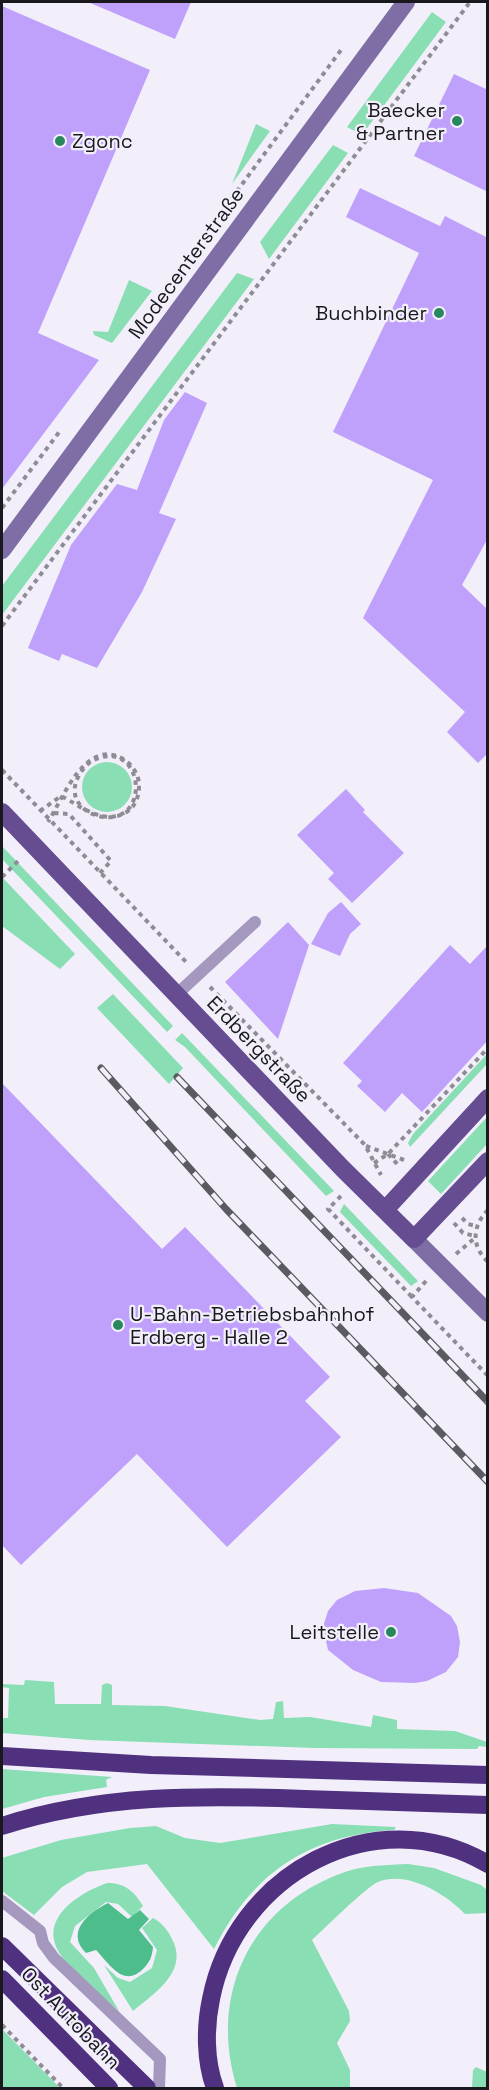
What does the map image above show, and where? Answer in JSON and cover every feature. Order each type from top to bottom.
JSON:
[{"type":"highway","points":[[2,1755],[151,1765],[488,1775]]},
{"type":"highway","points":[[2,1826],[66,1809],[158,1798],[243,1796],[482,1805]]},
{"type":"highway","points":[[215,2088],[207,2037],[208,2013],[218,1971],[238,1927],[253,1907],[288,1876],[328,1853],[354,1845],[379,1842],[427,1843],[455,1850],[488,1864]]},
{"type":"highway","points":[[2,1946],[147,2088]]},
{"type":"highway","name":"Ost Autobahn","points":[[2,1979],[109,2088]]},
{"type":"main road","name":"Erdbergstraße","points":[[2,812],[176,995],[414,1239]]},
{"type":"main road","points":[[385,1210],[488,1098]]},
{"type":"main road","points":[[414,1239],[488,1161]]},
{"type":"street","name":"Modecenterstraße","points":[[2,550],[406,2]]},
{"type":"street","name":"Erdbergstraße","points":[[414,1239],[488,1313]]},
{"type":"lane","points":[[176,995],[255,922]]},
{"type":"lane","points":[[2,1901],[40,1931],[43,1943],[54,1958],[160,2059],[159,2088]]},
{"type":"path","points":[[2,626],[470,2]]},
{"type":"path","points":[[286,123],[343,48]]},
{"type":"path","points":[[2,770],[40,811],[61,796],[90,811],[103,816],[115,815],[130,805],[136,793],[136,779],[129,765],[119,759],[102,757],[92,761],[80,774],[75,789],[80,803],[90,813],[102,818],[115,817],[132,807],[138,793],[138,779],[134,769],[125,760],[108,755],[86,763],[54,813],[43,829]]},
{"type":"path","points":[[54,813],[69,814],[111,861],[100,873]]},
{"type":"path","points":[[2,877],[25,854]]},
{"type":"path","points":[[365,1145],[401,1157]]},
{"type":"path","points":[[488,1210],[476,1226],[476,1247],[488,1262]]},
{"type":"path","points":[[2,2025],[63,2088]]},
{"type":"shaded area","points":[[432,12],[446,22],[362,135],[347,127]]},
{"type":"shaded area","points":[[256,124],[270,131],[232,184]]},
{"type":"shaded area","points":[[333,145],[348,153],[269,259],[260,242]]},
{"type":"shaded area","points":[[237,273],[254,279],[2,615],[2,586]]},
{"type":"shaded area","points":[[129,280],[152,291],[112,343],[94,335],[93,331],[108,332]]},
{"type":"shaded area","points":[[107,762],[116,764],[127,773],[132,787],[130,796],[121,807],[107,812],[98,810],[87,801],[82,787],[84,778],[93,767]]},
{"type":"shaded area","points":[[2,846],[173,1026],[167,1032],[2,859]]},
{"type":"shaded area","points":[[2,877],[75,954],[60,969],[2,926]]},
{"type":"shaded area","points":[[113,994],[183,1068],[169,1084],[97,1008]]},
{"type":"shaded area","points":[[182,1033],[334,1191],[326,1196],[185,1047],[175,1040]]},
{"type":"shaded area","points":[[487,1054],[487,1064],[410,1147],[408,1143],[413,1134]]},
{"type":"shaded area","points":[[487,1117],[487,1144],[441,1194],[428,1181]]},
{"type":"shaded area","points":[[344,1204],[418,1281],[411,1286],[340,1212]]},
{"type":"shaded area","points":[[25,1680],[54,1682],[55,1704],[101,1704],[102,1685],[107,1683],[112,1685],[112,1705],[165,1706],[260,1720],[273,1719],[276,1702],[283,1701],[284,1718],[310,1717],[371,1727],[373,1715],[397,1720],[397,1729],[455,1731],[487,1742],[487,1747],[479,1746],[477,1749],[315,1748],[89,1740],[2,1733],[2,1718],[8,1718],[9,1688],[2,1687],[2,1684],[24,1685]]},
{"type":"shaded area","points":[[2,1769],[112,1777],[106,1780],[107,1787],[44,1797],[2,1809]]},
{"type":"shaded area","points":[[332,1824],[396,1827],[394,1830],[363,1833],[335,1840],[286,1863],[265,1879],[246,1899],[229,1922],[214,1949],[147,1864],[87,1872],[62,1887],[34,1915],[2,1891],[2,1858],[61,1840],[130,1828],[156,1826],[185,1838],[220,1843]]},
{"type":"shaded area","points":[[408,1864],[434,1868],[481,1885],[487,1890],[487,1913],[465,1914],[437,1892],[401,1879],[389,1879],[372,1885],[312,1940],[349,2011],[350,2021],[337,2043],[350,2070],[350,2088],[237,2088],[229,2053],[228,2020],[233,1987],[244,1958],[261,1930],[284,1907],[312,1887],[345,1872],[360,1868]]},
{"type":"shaded area","points":[[107,1883],[119,1884],[128,1889],[143,1906],[132,1917],[118,1904],[106,1902],[75,1926],[70,1942],[94,1968],[119,2011],[66,1962],[59,1953],[53,1933],[61,1913],[69,1905]]},
{"type":"shaded area","points":[[108,1903],[128,1919],[140,1910],[149,1919],[139,1930],[153,1947],[152,1954],[143,1969],[136,1974],[123,1975],[112,1968],[96,1950],[86,1953],[80,1945],[78,1931],[82,1924],[93,1912]]},
{"type":"shaded area","points":[[153,1918],[166,1929],[170,1936],[176,1951],[176,1961],[167,1980],[133,2011],[104,1965],[118,1978],[130,1982],[152,1968],[157,1950],[142,1928]]},
{"type":"shaded area","points":[[2,2029],[60,2088],[2,2088]]},
{"type":"shaded area","points":[[476,2067],[487,2072],[487,2088],[472,2088],[473,2070]]},
{"type":"building","points":[[88,2],[191,2],[175,39]]},
{"type":"building","name":"Zgonc","points":[[2,6],[150,70],[38,333],[99,360],[2,489]]},
{"type":"building","points":[[454,74],[488,90],[488,192],[414,156]]},
{"type":"building","points":[[360,188],[440,226],[445,216],[488,238],[488,538],[462,585],[488,610],[488,753],[478,763],[447,732],[465,712],[363,618],[433,480],[333,432],[419,253],[346,217]]},
{"type":"building","points":[[185,392],[207,403],[159,513],[176,519],[142,592],[97,668],[62,654],[59,661],[28,648],[71,545],[117,484],[137,490],[164,420]]},
{"type":"building","points":[[346,789],[365,810],[363,812],[404,853],[352,903],[328,879],[334,873],[297,835]]},
{"type":"building","points":[[341,902],[361,924],[350,934],[340,956],[311,944],[328,913]]},
{"type":"building","points":[[288,922],[309,945],[278,1039],[225,982]]},
{"type":"building","points":[[450,945],[470,964],[488,945],[488,1040],[422,1112],[402,1093],[385,1112],[357,1086],[362,1081],[343,1063]]},
{"type":"building","name":"U-Bahn-Betriebsbahnhof Erdberg - Halle 2","points":[[2,1083],[162,1249],[185,1227],[330,1377],[305,1401],[341,1437],[227,1547],[137,1454],[21,1565],[2,1545]]},
{"type":"building","name":"Leitstelle","points":[[384,1588],[418,1593],[451,1616],[457,1626],[460,1642],[458,1657],[446,1672],[427,1681],[415,1683],[381,1682],[353,1670],[328,1650],[323,1627],[328,1611],[337,1600],[355,1591]]},
{"type":"railway","points":[[101,1068],[226,1209],[488,1482]]},
{"type":"railway","points":[[177,1077],[488,1402]]},
{"type":"place","name":"Baecker & Partner","points":[[457,121]]},
{"type":"place","name":"Zgonc","points":[[60,141]]},
{"type":"place","name":"Buchbinder","points":[[439,313]]},
{"type":"place","name":"U-Bahn-Betriebsbahnhof Erdberg - Halle 2","points":[[118,1325]]},
{"type":"place","name":"Leitstelle","points":[[391,1632]]}]
